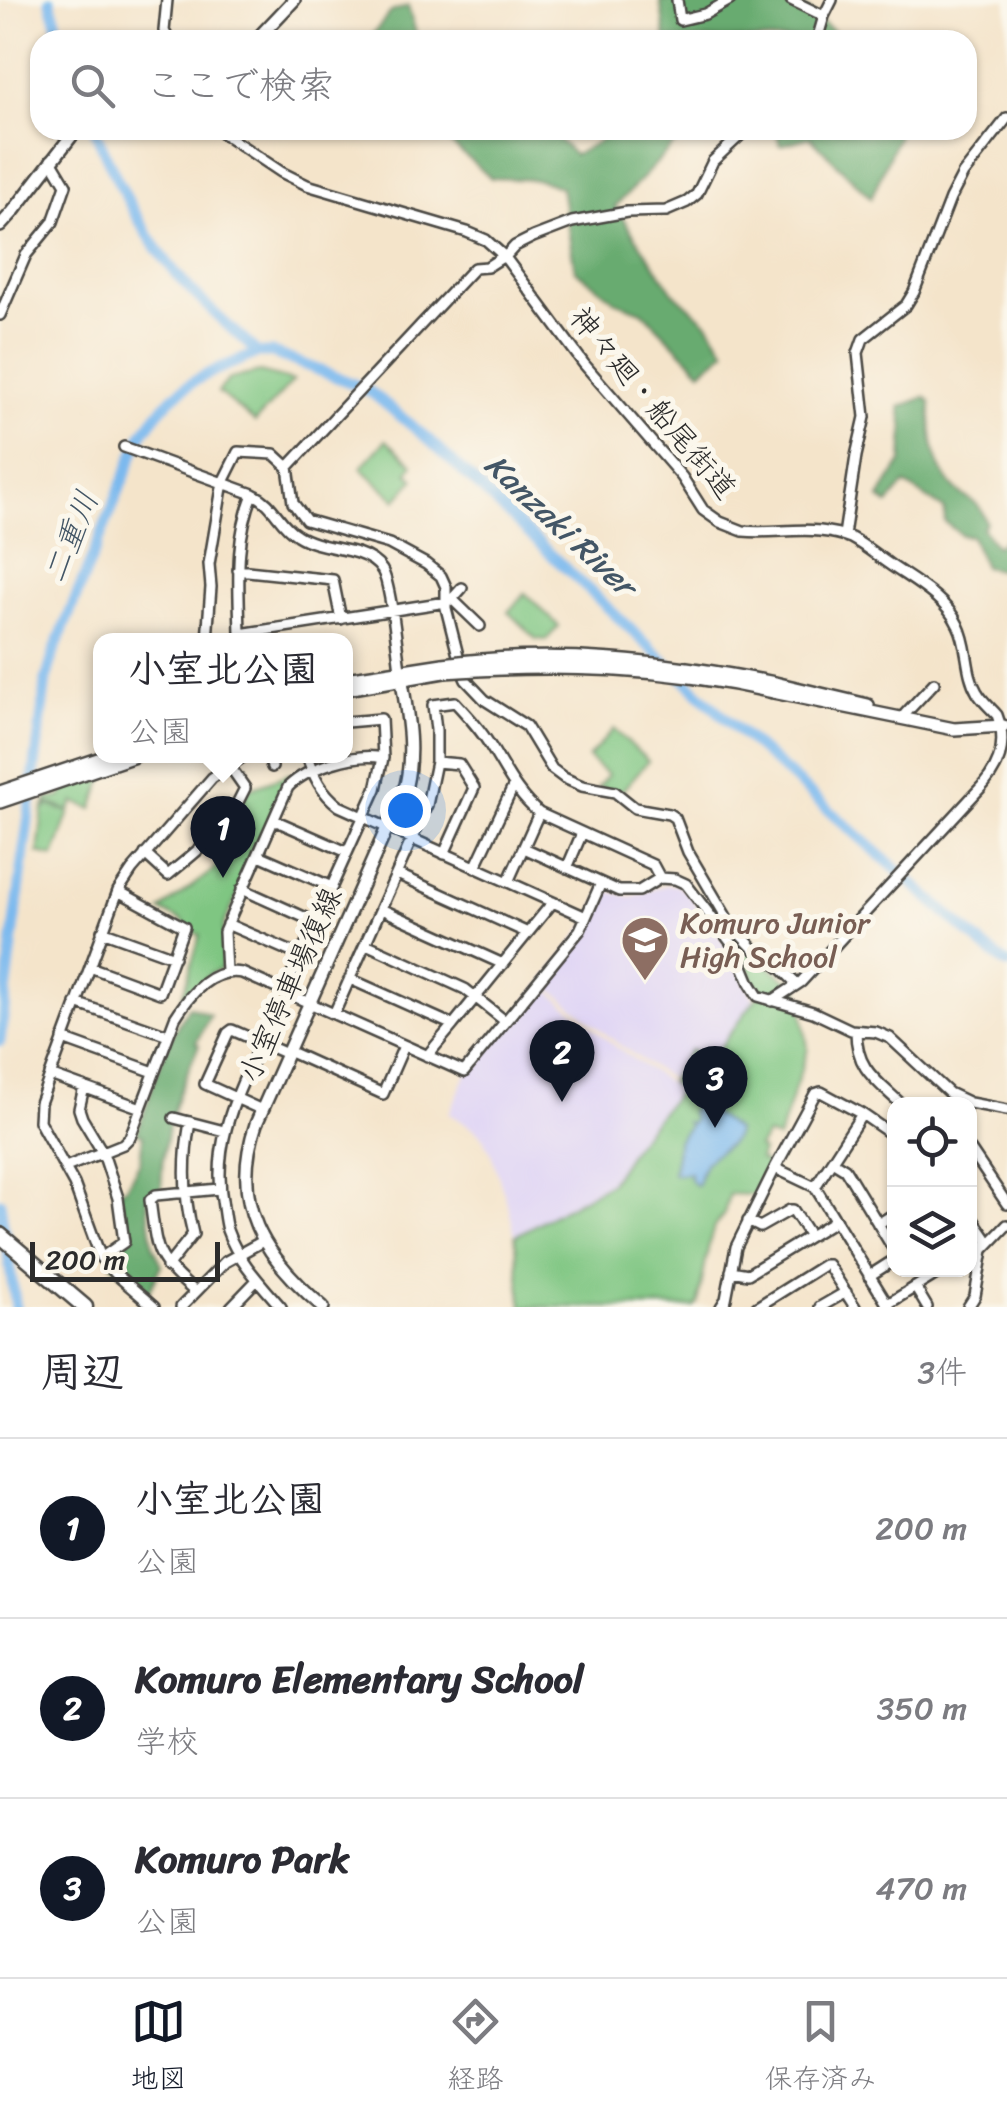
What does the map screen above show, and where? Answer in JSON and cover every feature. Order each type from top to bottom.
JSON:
[{"type":"highway","points":[[0,1235],[72,1307]]},
{"type":"highway","points":[[0,1245],[85,1307]]},
{"type":"main road","points":[[266,30],[294,0]]},
{"type":"main road","points":[[0,226],[68,140]]},
{"type":"main road","points":[[353,679],[539,657],[618,660],[706,669],[954,729],[1005,725]]},
{"type":"main road","points":[[353,687],[401,674]]},
{"type":"main road","name":"小室停車場復線","points":[[319,1306],[288,1275],[263,1241],[249,1200],[246,1172],[252,1136],[262,1110],[406,786],[410,755],[401,674]]},
{"type":"main road","points":[[774,688],[906,714],[954,729]]},
{"type":"main road","points":[[45,782],[93,762]]},
{"type":"main road","points":[[0,792],[111,763]]},
{"type":"main road","points":[[0,802],[23,789]]},
{"type":"street","points":[[164,30],[167,0]]},
{"type":"street","points":[[677,0],[680,20],[705,14],[730,0]]},
{"type":"street","points":[[790,0],[824,16]]},
{"type":"street","points":[[820,30],[832,0]]},
{"type":"street","points":[[844,535],[865,417],[858,353],[863,338],[906,305],[950,198],[963,174],[1007,118]]},
{"type":"street","name":"神々廻・船尾街道","points":[[233,140],[307,184],[486,240],[504,256],[600,386],[682,477],[703,510],[743,531],[819,531],[844,535],[916,583],[953,615],[977,693],[1005,725]]},
{"type":"street","points":[[288,467],[474,268],[486,267],[533,236],[572,222],[627,212],[653,213],[687,202],[697,194],[712,161],[735,140]]},
{"type":"street","points":[[0,315],[26,256],[52,222],[66,185],[51,160]]},
{"type":"street","points":[[124,447],[252,494],[269,502],[300,538],[372,560],[384,573],[401,674]]},
{"type":"street","points":[[207,633],[210,564],[224,482],[238,452],[274,454],[288,467],[292,503],[300,516],[312,523],[389,544],[426,564],[443,579],[449,600],[480,626]]},
{"type":"street","points":[[240,633],[240,532],[252,494]]},
{"type":"street","points":[[238,570],[333,580],[341,619]]},
{"type":"street","points":[[462,588],[446,608],[462,670],[476,692],[526,726],[552,768],[564,778],[615,792],[635,808],[676,818],[688,852],[731,925],[752,948],[796,983]]},
{"type":"street","points":[[247,633],[449,600]]},
{"type":"street","points":[[906,714],[934,684]]},
{"type":"street","points":[[334,1014],[427,805],[436,762],[433,705],[455,702],[482,734],[526,802],[539,814],[653,865],[660,878]]},
{"type":"street","points":[[284,992],[376,789],[383,758],[381,719],[353,721]]},
{"type":"street","points":[[777,1002],[800,982],[1001,764],[1005,725]]},
{"type":"street","points":[[353,757],[383,758]]},
{"type":"street","points":[[436,762],[459,764],[474,788],[444,854]]},
{"type":"street","points":[[154,1307],[101,1258],[74,1184],[39,1120],[38,1108],[118,891],[212,778],[232,763]]},
{"type":"street","points":[[270,763],[272,768]]},
{"type":"street","points":[[309,763],[318,785],[338,806],[586,917]]},
{"type":"street","points":[[226,972],[223,941],[227,924],[288,787],[297,778],[336,763]]},
{"type":"street","points":[[145,854],[168,875],[214,837],[233,814],[245,788],[229,765]]},
{"type":"street","points":[[475,868],[514,785]]},
{"type":"street","points":[[508,882],[539,814]]},
{"type":"street","points":[[274,820],[348,852]]},
{"type":"street","points":[[567,868],[582,833]]},
{"type":"street","points":[[524,848],[618,891],[640,890],[660,878],[686,884],[736,950],[755,992],[856,1031],[876,1032],[890,1038],[934,1081],[960,1099],[1007,1110]]},
{"type":"street","points":[[258,855],[332,887]]},
{"type":"street","points":[[397,874],[528,933]]},
{"type":"street","points":[[66,1168],[130,1138],[168,1035],[187,1002],[210,978],[226,972],[242,973],[464,1072],[580,930],[601,883]]},
{"type":"street","points":[[242,889],[316,922]]},
{"type":"street","points":[[90,966],[160,993],[174,957],[182,924],[118,891]]},
{"type":"street","points":[[428,1056],[553,902]]},
{"type":"street","points":[[381,909],[502,964]]},
{"type":"street","points":[[227,924],[300,956]]},
{"type":"street","points":[[102,931],[174,957]]},
{"type":"street","points":[[366,944],[465,989],[505,1021]]},
{"type":"street","points":[[350,979],[453,1025]]},
{"type":"street","points":[[76,1003],[168,1035]]},
{"type":"street","points":[[262,1110],[205,1084],[228,1033],[235,1030],[383,1094],[404,1046]]},
{"type":"street","points":[[856,1031],[862,1065],[894,1097]]},
{"type":"street","points":[[63,1039],[154,1072]]},
{"type":"street","points":[[261,1042],[224,1131],[220,1189],[227,1230],[257,1280],[280,1307]]},
{"type":"street","points":[[50,1075],[141,1108]]},
{"type":"street","points":[[84,1088],[79,1108],[103,1153],[118,1198],[124,1242],[101,1258]]},
{"type":"street","points":[[721,1307],[736,1247],[748,1220],[818,1092],[887,1131]]},
{"type":"street","points":[[815,1187],[862,1114]]},
{"type":"street","points":[[174,1118],[224,1131]]},
{"type":"street","points":[[167,1267],[193,1234],[184,1192],[190,1122]]},
{"type":"street","points":[[977,1159],[1007,1204]]},
{"type":"street","points":[[832,1161],[845,1169],[887,1239]]},
{"type":"street","points":[[774,1168],[815,1187],[886,1306],[931,1277]]},
{"type":"street","points":[[194,1291],[167,1267],[156,1245],[150,1200],[156,1195],[220,1189]]},
{"type":"street","points":[[748,1220],[760,1228],[794,1210],[810,1236]]},
{"type":"street","points":[[878,1224],[887,1218]]},
{"type":"street","points":[[731,1271],[748,1274],[836,1220]]},
{"type":"street","points":[[977,1225],[989,1243]]},
{"type":"street","points":[[968,1307],[975,1296],[983,1250],[1007,1226]]},
{"type":"street","points":[[181,1307],[224,1262],[263,1241]]},
{"type":"street","points":[[977,1249],[989,1243]]},
{"type":"street","points":[[868,1276],[887,1264]]},
{"type":"street","points":[[758,1307],[824,1265],[831,1267],[854,1307]]},
{"type":"street","points":[[232,1307],[257,1280]]},
{"type":"street","points":[[915,1287],[927,1307]]},
{"type":"street","points":[[820,1307],[846,1292]]},
{"type":"shaded area","name":"Komuro Junior High School","points":[[676,885],[688,894],[733,953],[754,1000],[709,1062],[689,1050],[671,1080],[618,1044],[543,982],[589,921],[603,890],[631,897]]},
{"type":"shaded area","points":[[541,984],[615,1046],[679,1090],[635,1144],[610,1183],[515,1236],[485,1139],[449,1114],[466,1075]]},
{"type":"green space","points":[[660,0],[795,0],[832,30],[664,30]]},
{"type":"green space","points":[[408,6],[415,30],[376,30],[391,12]]},
{"type":"green space","points":[[447,140],[559,140],[574,155],[601,140],[678,140],[615,207],[673,292],[708,323],[726,351],[701,371],[642,311],[617,302],[575,270],[561,188],[540,180],[491,178]]},
{"type":"green space","points":[[813,140],[896,140],[871,198]]},
{"type":"green space","points":[[260,372],[293,381],[255,422],[218,392],[229,379]]},
{"type":"green space","points":[[925,397],[931,402],[933,439],[944,474],[978,506],[986,522],[982,528],[996,546],[1007,538],[1007,572],[984,567],[971,536],[961,535],[945,522],[944,509],[905,484],[888,504],[879,498],[902,462],[904,429],[900,407]]},
{"type":"green space","points":[[386,440],[413,464],[408,473],[415,479],[396,500],[361,468]]},
{"type":"green space","points":[[525,593],[559,626],[546,640],[536,639],[508,612]]},
{"type":"green space","points":[[614,729],[648,761],[620,793],[598,787],[608,775],[588,758]]},
{"type":"green space","points":[[106,772],[93,809],[74,802],[70,811],[48,803],[44,807],[47,799],[61,797],[67,787]]},
{"type":"green space","points":[[289,774],[293,778],[224,924],[221,969],[211,973],[185,999],[182,997],[200,935],[186,928],[183,921],[161,911],[212,871],[240,838],[249,818],[237,811],[248,789]]},
{"type":"green space","points":[[48,805],[70,812],[54,857],[38,853],[43,809]]},
{"type":"green space","points":[[741,945],[799,989],[808,1049],[778,1139],[766,1135],[758,1148],[762,1151],[759,1160],[770,1166],[756,1195],[729,1194],[724,1214],[714,1227],[698,1303],[695,1307],[522,1307],[515,1236],[610,1183],[635,1144],[679,1090],[670,1082],[690,1050],[709,1062],[760,993]]},
{"type":"green space","points":[[189,1006],[210,1015],[196,1043],[199,1045],[172,1116],[164,1153],[162,1191],[153,1192],[147,1199],[153,1245],[162,1265],[147,1296],[109,1261],[127,1244],[119,1190],[126,1187],[140,1161],[143,1135],[137,1133],[166,1051]]},
{"type":"water","points":[[699,1104],[736,1130],[729,1144],[706,1162],[695,1185],[690,1173],[673,1174],[677,1141],[689,1126],[686,1122],[691,1123],[690,1112]]},
{"type":"waterway","name":"Kanzaki River","points":[[50,0],[59,30]]},
{"type":"waterway","name":"Kanzaki River","points":[[100,140],[124,193],[160,253],[190,289],[258,353],[273,353],[372,393],[428,439],[739,731],[1007,964]]},
{"type":"waterway","name":"二重川","points":[[0,1041],[46,680],[54,652],[141,436],[187,386],[258,353]]},
{"type":"waterway","name":"二重川","points":[[0,1202],[16,1307]]},
{"type":"place","name":"小室北公園","points":[[223,878]]},
{"type":"place","name":"Komuro Junior High School","points":[[645,982]]},
{"type":"place","name":"Komuro Elementary School","points":[[562,1102]]},
{"type":"place","name":"Komuro Park","points":[[715,1128]]}]
